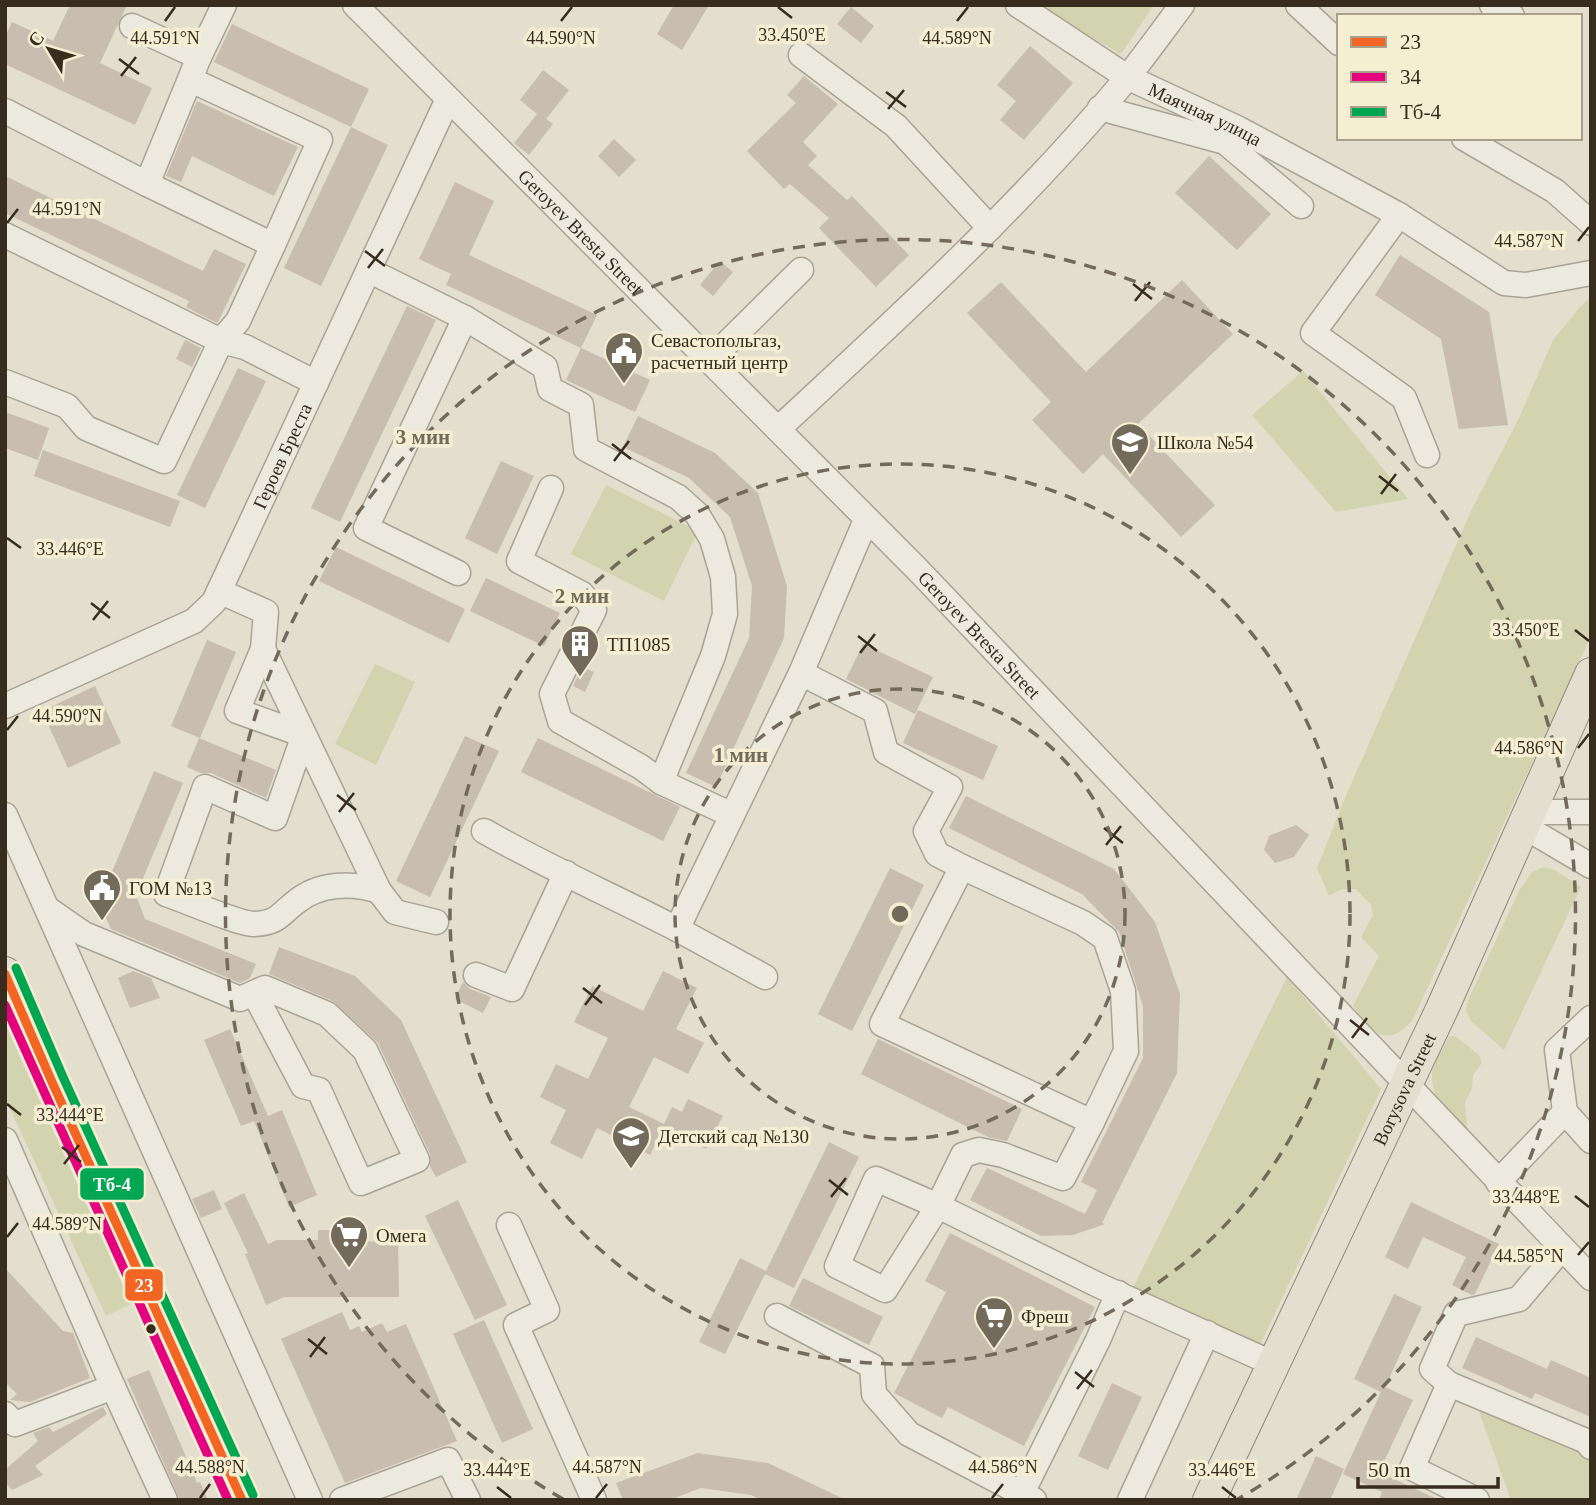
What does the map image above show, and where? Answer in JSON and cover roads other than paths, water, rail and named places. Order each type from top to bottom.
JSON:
[{"type":"main road","name":"Borysova Street","points":[[1209,1500],[1442,1009],[1591,674]]},
{"type":"main road","points":[[5,973],[242,1500]]},
{"type":"street","points":[[148,184],[224,5]]},
{"type":"street","name":"Geroyev Bresta Street","points":[[355,5],[947,600],[1591,1278]]},
{"type":"street","name":"Маячная улица","points":[[1018,5],[1127,77],[1239,129],[1399,215],[1504,282],[1526,285],[1591,273]]},
{"type":"street","points":[[778,429],[990,228],[1127,77],[1182,5]]},
{"type":"street","points":[[1298,5],[1337,41]]},
{"type":"street","points":[[1492,5],[1508,14]]},
{"type":"street","points":[[132,26],[200,57]]},
{"type":"street","points":[[801,55],[896,126],[990,228]]},
{"type":"street","points":[[5,382],[67,406],[86,428],[164,461],[221,341],[238,321],[320,140],[191,80]]},
{"type":"street","name":"Героев Бреста","points":[[5,706],[194,621],[214,602],[448,99]]},
{"type":"street","points":[[1100,108],[1225,142],[1301,206]]},
{"type":"street","points":[[5,111],[273,245]]},
{"type":"street","points":[[1467,140],[1555,191],[1591,223]]},
{"type":"street","points":[[1399,215],[1313,333],[1404,398],[1427,455]]},
{"type":"street","points":[[5,235],[221,341],[245,347],[316,383]]},
{"type":"street","points":[[709,360],[801,270]]},
{"type":"street","points":[[370,271],[465,318],[545,367],[550,389],[581,405],[586,449],[678,497],[696,514],[712,540],[723,577],[726,614],[703,682],[662,782]]},
{"type":"street","points":[[458,573],[366,528],[465,318]]},
{"type":"street","points":[[551,488],[519,561],[582,594],[594,610],[552,694],[560,721],[641,766],[662,782],[732,816]]},
{"type":"street","points":[[677,929],[801,673],[866,520]]},
{"type":"street","points":[[219,591],[266,612],[263,649],[237,711],[304,735]]},
{"type":"street","points":[[263,649],[379,891],[395,912],[436,922]]},
{"type":"street","points":[[801,673],[875,711],[886,752],[950,787],[926,831],[937,853],[1083,923],[1105,938],[1123,991],[1126,1051],[1063,1178],[1003,1155],[979,1150],[963,1155],[938,1206],[885,1290],[837,1266],[876,1179],[938,1206],[1098,1285],[1275,1364]]},
{"type":"street","points":[[304,735],[275,818],[205,787],[166,894],[252,924],[278,920],[297,901],[328,887],[360,885],[379,891]]},
{"type":"street","points":[[1526,819],[1591,812]]},
{"type":"street","points":[[5,815],[310,1500]]},
{"type":"street","points":[[1526,819],[1591,866]]},
{"type":"street","points":[[484,831],[545,866],[566,873],[677,929],[765,977]]},
{"type":"street","points":[[962,867],[882,1024],[1091,1122]]},
{"type":"street","points":[[476,975],[512,989],[566,873]]},
{"type":"street","points":[[48,909],[84,934],[240,999],[265,988],[327,1014],[365,1050],[417,1160],[361,1183],[319,1090],[303,1086],[254,993]]},
{"type":"street","points":[[1591,1018],[1557,1050],[1565,1112],[1591,1141]]},
{"type":"street","points":[[1498,1182],[1565,1112]]},
{"type":"street","points":[[5,1140],[165,1500]]},
{"type":"street","points":[[509,1226],[547,1310],[516,1325],[594,1500]]},
{"type":"street","points":[[1562,1248],[1519,1299],[1456,1314],[1432,1369],[1449,1384],[1586,1441],[1591,1447]]},
{"type":"street","points":[[777,1316],[872,1366],[874,1394],[909,1434],[1028,1497],[1118,1293]]},
{"type":"street","points":[[1130,1500],[1207,1333]]},
{"type":"street","points":[[1449,1384],[1412,1468],[1477,1500]]},
{"type":"street","points":[[5,1414],[15,1424],[113,1387]]},
{"type":"street","points":[[342,1500],[448,1460],[468,1500]]},
{"type":"place","name":"Севастопольгаз, расчетный центр","points":[[624,385]]},
{"type":"place","name":"Школа №54","points":[[1130,476]]},
{"type":"place","name":"ТП1085","points":[[580,678]]},
{"type":"place","name":"ГОМ №13","points":[[102,922]]},
{"type":"place","name":"Детский сад №130","points":[[631,1170]]},
{"type":"place","name":"Омега","points":[[349,1269]]},
{"type":"place","name":"Фреш","points":[[994,1350]]}]
